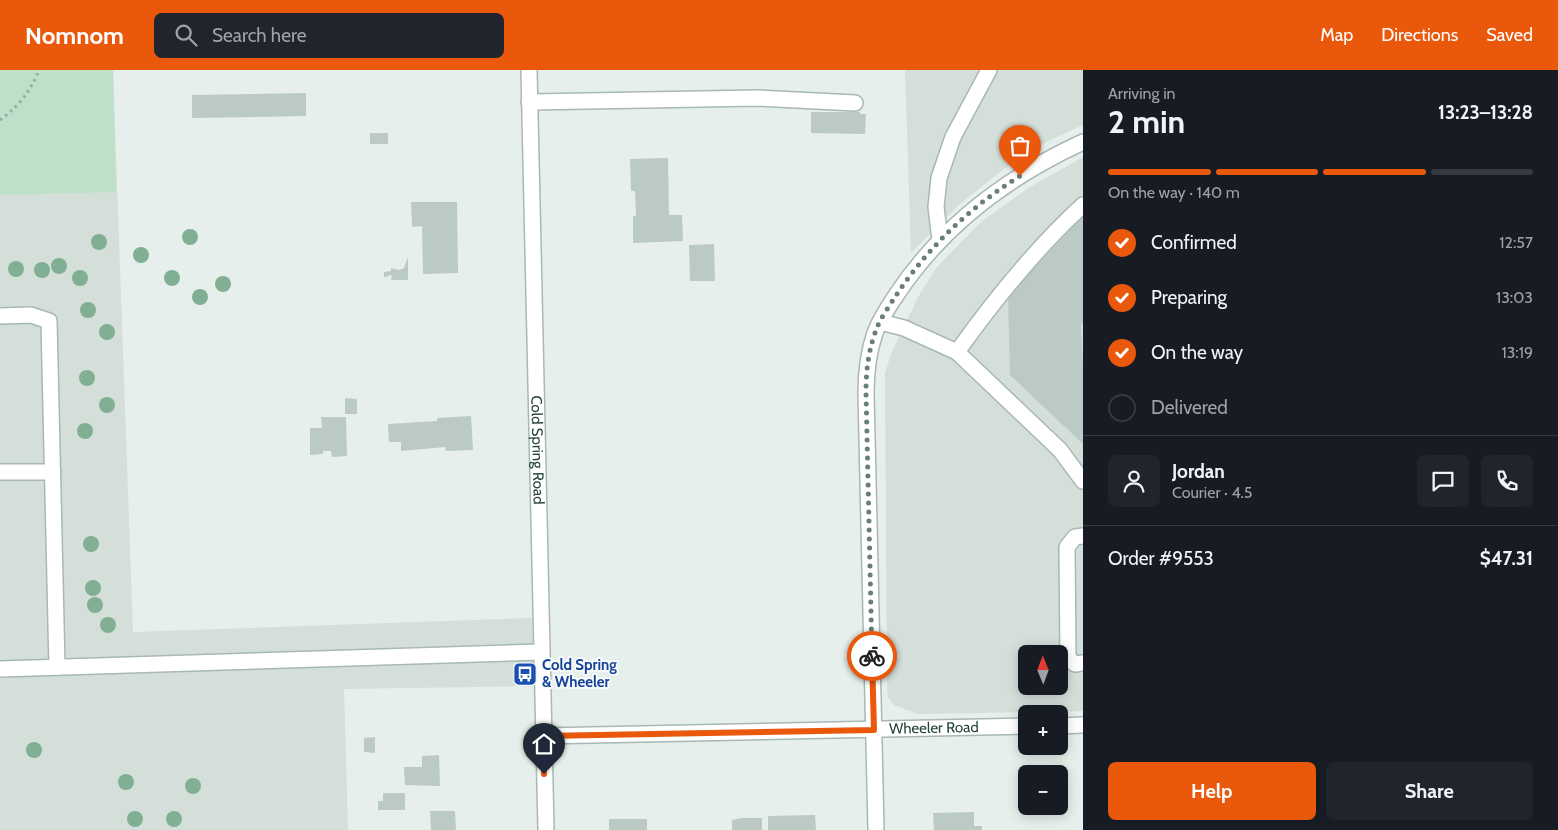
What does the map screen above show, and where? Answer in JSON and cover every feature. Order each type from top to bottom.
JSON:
[{"type":"street","name":"Cold Spring Road","points":[[529,70],[546,830]]},
{"type":"street","points":[[940,240],[936,207],[939,178],[953,137],[989,70]]},
{"type":"street","points":[[529,102],[759,98],[855,103]]},
{"type":"street","points":[[876,830],[866,392],[866,363],[875,332],[907,279],[958,222],[993,193],[1033,167],[1083,142]]},
{"type":"street","points":[[957,352],[1000,292],[1055,230],[1083,204]]},
{"type":"street","points":[[0,316],[32,315],[49,321],[57,667]]},
{"type":"street","points":[[880,322],[904,328],[957,352],[1060,450],[1083,480]]},
{"type":"street","points":[[0,472],[52,472]]},
{"type":"street","points":[[1083,536],[1075,536],[1067,547],[1068,658],[1075,664],[1083,663]]},
{"type":"street","points":[[0,669],[541,652]]},
{"type":"street","points":[[1068,726],[1083,725]]},
{"type":"street","name":"Wheeler Road","points":[[543,736],[1018,726]]},
{"type":"path","points":[[0,120],[19,104],[34,84],[39,70]]},
{"type":"shaded area","points":[[0,70],[113,70],[133,632],[532,618],[535,686],[344,689],[348,830],[0,830]]},
{"type":"shaded area","points":[[905,70],[1083,70],[1083,125],[1042,144],[1001,171],[959,205],[911,253]]},
{"type":"shaded area","points":[[1083,157],[1083,711],[1068,711],[1068,705],[1018,705],[1018,712],[918,714],[894,705],[888,697],[885,373],[891,354],[918,297],[937,267],[981,222],[1030,187]]},
{"type":"green space","points":[[0,70],[113,70],[116,192],[0,195]]},
{"type":"building","points":[[306,93],[306,116],[192,118],[192,95]]},
{"type":"building","points":[[811,112],[860,112],[860,114],[866,114],[865,134],[811,133]]},
{"type":"building","points":[[370,133],[388,133],[388,144],[370,144]]},
{"type":"building","points":[[668,158],[669,215],[682,215],[683,241],[633,243],[633,216],[636,216],[635,191],[631,191],[630,159]]},
{"type":"building","points":[[411,202],[457,202],[458,273],[423,274],[422,226],[412,227]]},
{"type":"building","points":[[1083,216],[1083,323],[1081,325],[1083,444],[1010,375],[1008,295]]},
{"type":"building","points":[[714,244],[715,281],[690,281],[689,245]]},
{"type":"building","points":[[408,257],[408,280],[391,280],[392,275],[384,277],[384,272],[391,271],[391,268],[399,270],[404,268]]},
{"type":"building","points":[[345,398],[357,399],[357,414],[345,414]]},
{"type":"building","points":[[471,416],[473,450],[446,451],[445,447],[401,451],[401,442],[389,442],[388,424],[437,421],[437,418]]},
{"type":"building","points":[[321,417],[346,417],[347,456],[332,457],[331,451],[310,455],[310,428],[322,428]]},
{"type":"building","points":[[375,737],[375,753],[364,752],[364,738]]},
{"type":"building","points":[[439,755],[440,786],[405,785],[404,767],[422,767],[422,756]]},
{"type":"building","points":[[383,793],[405,793],[405,810],[378,810],[378,801],[383,801]]},
{"type":"building","points":[[430,811],[455,811],[456,830],[431,830]]},
{"type":"building","points":[[974,812],[974,826],[982,826],[982,830],[934,830],[933,813]]},
{"type":"building","points":[[815,815],[816,830],[768,830],[768,816]]},
{"type":"building","points":[[762,818],[762,830],[732,830],[732,820]]},
{"type":"building","points":[[609,819],[647,819],[647,830],[609,830]]},
{"type":"way so far","points":[[872,656],[866,363],[875,332],[907,279],[940,240],[958,222],[993,193],[1020,176]]},
{"type":"place","name":"Cold Spring & Wheeler","points":[[525,674]]},
{"type":"route","points":[[544,774],[543,736],[874,730],[872,656]]}]
